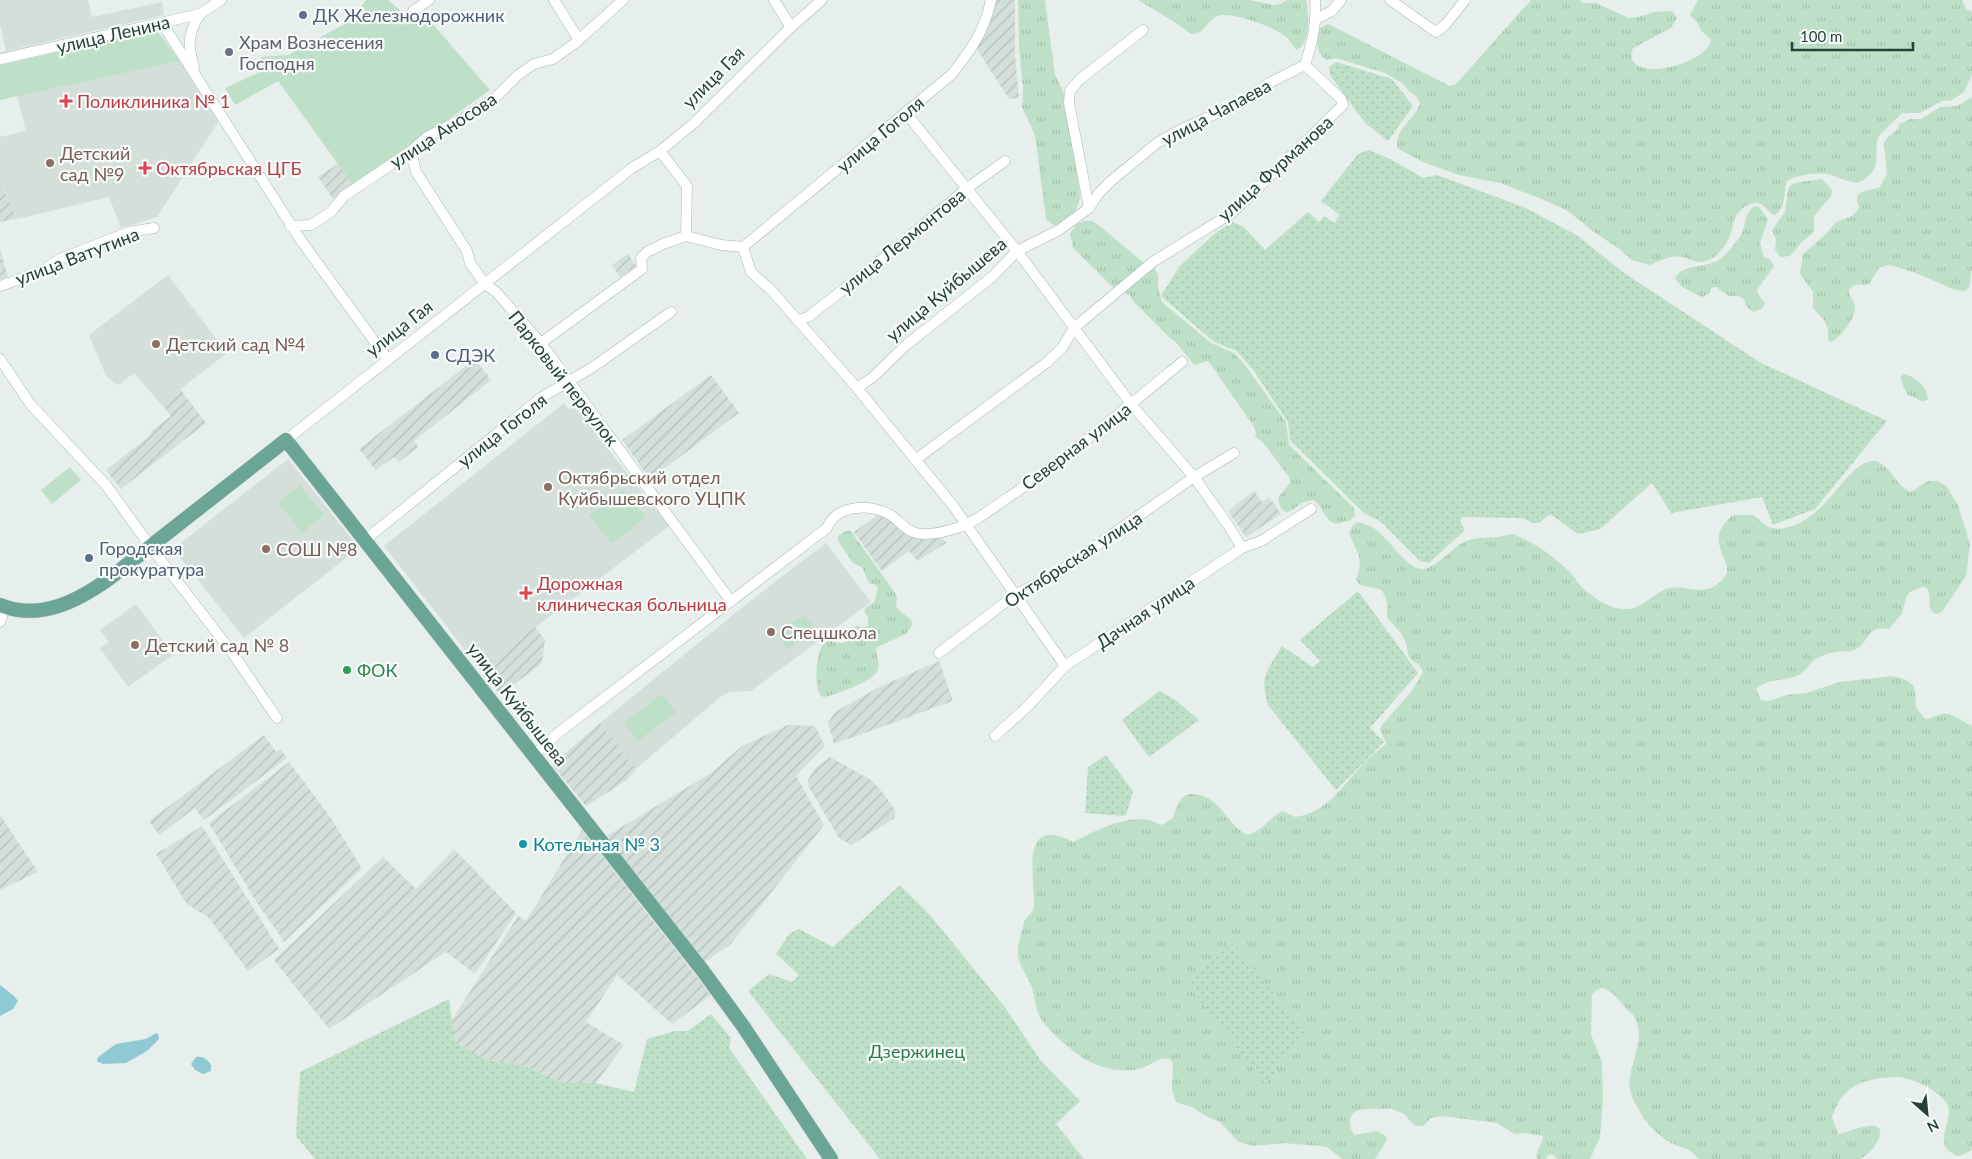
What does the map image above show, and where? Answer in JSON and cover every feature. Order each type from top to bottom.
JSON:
[{"type":"main road","name":"улица Гая","points":[[3,606],[24,610],[42,610],[64,605],[94,589],[286,440]]},
{"type":"main road","name":"улица Куйбышева","points":[[286,440],[534,754],[719,993],[831,1159]]},
{"type":"street","name":"улица Ленина","points":[[0,59],[200,14],[222,0]]},
{"type":"street","points":[[413,11],[429,0]]},
{"type":"street","points":[[554,0],[579,40]]},
{"type":"street","name":"улица Аносова","points":[[290,226],[311,224],[331,212],[344,196],[411,151],[427,136],[462,119],[495,98],[518,75],[534,64],[553,59],[579,40],[623,0]]},
{"type":"street","points":[[774,0],[791,27]]},
{"type":"street","name":"улица Гая","points":[[286,440],[632,168],[660,151],[693,124],[791,27],[822,0]]},
{"type":"street","name":"улица Гоголя","points":[[743,247],[951,75],[965,59],[984,28],[991,0]]},
{"type":"street","points":[[1305,65],[1313,42],[1316,19],[1315,0]]},
{"type":"street","points":[[1316,19],[1332,10],[1340,0]]},
{"type":"street","points":[[1390,0],[1433,31],[1440,30],[1465,0]]},
{"type":"street","points":[[196,76],[189,39],[193,26],[200,14]]},
{"type":"street","points":[[162,23],[290,226],[388,360]]},
{"type":"street","points":[[1089,208],[1069,104],[1070,91],[1079,80],[1143,30]]},
{"type":"street","name":"улица Фурманова","points":[[915,460],[1023,378],[1046,363],[1062,348],[1074,328],[1154,261],[1232,213],[1343,106],[1341,99],[1305,65]]},
{"type":"street","name":"улица Чапаева","points":[[1089,208],[1098,193],[1157,143],[1176,132],[1239,103],[1271,82],[1305,65]]},
{"type":"street","points":[[906,113],[1017,252],[1131,404],[1194,477],[1242,548]]},
{"type":"street","name":"Парковый переулок","points":[[411,151],[416,172],[467,251],[470,263],[485,284],[496,292],[541,343],[730,600]]},
{"type":"street","points":[[660,151],[687,186],[686,236]]},
{"type":"street","name":"улица Лермонтова","points":[[797,320],[816,311],[891,252],[966,188],[1005,161]]},
{"type":"street","name":"улица Куйбышева","points":[[857,388],[873,377],[905,346],[993,276],[1017,252],[1059,230],[1089,208]]},
{"type":"street","points":[[302,242],[311,224]]},
{"type":"street","name":"улица Ватутина","points":[[0,286],[40,272],[60,259],[129,232],[154,228]]},
{"type":"street","points":[[541,343],[642,269],[641,258],[647,252],[663,244],[686,236],[721,245],[743,247],[751,272],[772,291],[857,388],[954,507],[1065,666]]},
{"type":"street","name":"улица Гоголя","points":[[365,540],[542,397],[593,367],[671,312]]},
{"type":"street","points":[[0,359],[31,405],[106,485],[150,546],[208,620],[277,718]]},
{"type":"street","name":"Северная улица","points":[[965,525],[1050,469],[1182,362]]},
{"type":"street","name":"Октябрьская улица","points":[[939,653],[1015,594],[1057,573],[1194,477],[1234,453]]},
{"type":"street","points":[[534,754],[558,733],[730,600],[827,528],[830,520],[836,514],[848,510],[872,508],[891,515],[911,532],[924,534],[965,525]]},
{"type":"street","name":"Дачная улица","points":[[995,736],[1028,706],[1065,666],[1242,548],[1260,541],[1311,509]]},
{"type":"street","points":[[0,622],[3,606]]},
{"type":"shaded area","points":[[0,0],[88,0],[92,17],[162,2],[164,15],[6,51],[0,24]]},
{"type":"shaded area","points":[[996,0],[1015,0],[1015,55],[1019,98],[1009,99],[976,48]]},
{"type":"shaded area","name":"Октябрьская ЦГБ","points":[[180,61],[218,122],[157,217],[121,228],[109,197],[17,219],[0,186],[0,137],[26,131],[17,96]]},
{"type":"shaded area","points":[[339,163],[354,186],[333,199],[318,177]]},
{"type":"shaded area","points":[[0,186],[4,191],[17,219],[0,222]]},
{"type":"shaded area","points":[[0,249],[8,277],[0,280]]},
{"type":"shaded area","points":[[628,254],[636,266],[620,277],[612,265]]},
{"type":"shaded area","name":"Детский сад №4","points":[[168,275],[227,353],[161,404],[134,373],[118,385],[106,376],[89,335]]},
{"type":"shaded area","points":[[475,359],[491,380],[414,441],[418,447],[399,462],[394,457],[376,470],[359,449]]},
{"type":"shaded area","points":[[711,375],[739,413],[650,479],[622,440]]},
{"type":"shaded area","points":[[180,389],[206,423],[121,489],[106,470],[152,434],[150,432],[171,416],[161,404]]},
{"type":"shaded area","name":"Октябрьский отдел Куйбышевского УЦПК","points":[[564,403],[569,409],[574,406],[669,526],[480,669],[384,546]]},
{"type":"shaded area","name":"СОШ №8","points":[[288,459],[359,548],[244,638],[173,549]]},
{"type":"shaded area","points":[[1254,491],[1262,502],[1269,497],[1281,514],[1246,537],[1228,511]]},
{"type":"shaded area","points":[[880,513],[899,524],[916,538],[941,536],[946,543],[918,561],[909,551],[882,571],[854,532]]},
{"type":"shaded area","name":"Спецшкола","points":[[826,543],[871,602],[751,691],[729,692],[719,698],[636,769],[600,723],[749,602]]},
{"type":"shaded area","name":"Детский сад № 8","points":[[136,604],[173,655],[128,687],[100,648],[109,642],[100,630]]},
{"type":"shaded area","points":[[535,627],[545,640],[542,663],[500,695],[480,669]]},
{"type":"shaded area","points":[[939,661],[953,701],[834,744],[828,723],[835,712],[877,688]]},
{"type":"shaded area","points":[[600,723],[636,769],[627,780],[586,806],[552,765]]},
{"type":"shaded area","points":[[788,725],[815,726],[825,746],[796,776],[824,825],[731,944],[703,963],[605,837],[711,773],[742,746]]},
{"type":"shaded area","points":[[264,735],[276,752],[280,749],[287,758],[204,820],[195,808],[159,835],[149,821]]},
{"type":"shaded area","points":[[830,757],[871,780],[895,810],[895,818],[851,845],[839,838],[809,787],[808,780],[815,768]]},
{"type":"shaded area","points":[[289,762],[331,818],[362,869],[284,942],[254,898],[209,823]]},
{"type":"shaded area","points":[[0,815],[38,872],[0,890]]},
{"type":"shaded area","points":[[202,826],[279,949],[248,971],[209,918],[187,904],[156,854]]},
{"type":"shaded area","points":[[582,830],[711,995],[672,1024],[617,975],[586,1022],[624,1045],[596,1083],[563,1083],[522,1065],[487,1060],[455,1042],[452,1020],[518,916],[526,921]]},
{"type":"shaded area","points":[[454,849],[516,913],[475,974],[446,952],[329,1029],[274,960],[383,857],[416,889]]},
{"type":"green space","points":[[366,0],[388,0],[415,23],[424,14],[490,90],[354,186],[278,81],[235,105],[225,88],[262,71],[261,57],[288,55],[352,20]]},
{"type":"green space","points":[[1018,0],[1045,0],[1055,75],[1064,93],[1078,175],[1080,199],[1075,212],[1066,221],[1058,225],[1053,225],[1046,219],[1035,135],[1022,107],[1023,89],[1019,47]]},
{"type":"green space","points":[[1138,0],[1249,0],[1274,5],[1287,0],[1306,0],[1308,13],[1307,35],[1302,46],[1297,50],[1279,32],[1250,20],[1229,15],[1215,17],[1202,31],[1191,34]]},
{"type":"green space","points":[[1531,0],[1579,0],[1583,3],[1596,3],[1629,18],[1655,12],[1672,11],[1677,18],[1671,28],[1633,48],[1632,59],[1639,66],[1651,69],[1681,64],[1696,57],[1706,49],[1711,39],[1701,31],[1698,23],[1690,15],[1698,0],[1962,0],[1966,9],[1972,12],[1972,75],[1964,92],[1952,100],[1942,101],[1920,113],[1902,113],[1878,137],[1874,168],[1866,178],[1858,183],[1828,174],[1810,174],[1792,179],[1787,181],[1783,204],[1779,212],[1775,215],[1759,203],[1750,204],[1744,208],[1734,219],[1731,234],[1726,244],[1711,259],[1700,262],[1683,257],[1674,257],[1666,258],[1650,265],[1632,260],[1568,211],[1500,183],[1459,175],[1423,162],[1397,148],[1399,135],[1420,104],[1417,97],[1402,83],[1385,73],[1336,58],[1327,60],[1318,50],[1317,41],[1320,28],[1328,24],[1450,86],[1456,84]]},
{"type":"green space","points":[[156,29],[180,61],[0,100],[0,65]]},
{"type":"green space","points":[[1336,62],[1392,79],[1413,106],[1388,141],[1365,123],[1330,75],[1329,67]]},
{"type":"green space","points":[[1972,97],[1972,268],[1969,288],[1965,291],[1955,290],[1916,273],[1891,265],[1880,267],[1869,284],[1856,285],[1850,289],[1855,311],[1843,332],[1831,342],[1828,340],[1828,330],[1825,321],[1813,308],[1813,292],[1800,274],[1803,254],[1826,234],[1836,222],[1852,216],[1859,208],[1857,197],[1859,194],[1880,187],[1887,173],[1884,144],[1886,139],[1897,130],[1899,124],[1910,119],[1921,119],[1940,107],[1957,106]]},
{"type":"green space","points":[[1369,150],[1392,160],[1423,178],[1437,175],[1526,208],[1578,236],[1624,273],[1761,363],[1887,421],[1815,509],[1773,525],[1762,497],[1671,513],[1652,483],[1600,529],[1578,534],[1550,514],[1539,523],[1533,523],[1522,518],[1463,517],[1460,521],[1465,530],[1429,563],[1420,561],[1380,521],[1365,514],[1290,440],[1288,422],[1254,371],[1237,351],[1214,342],[1161,296],[1179,267],[1214,234],[1232,222],[1243,226],[1265,250],[1308,212],[1319,222],[1324,216],[1334,223],[1340,215],[1321,201],[1358,154]]},
{"type":"green space","points":[[1822,179],[1832,190],[1831,196],[1814,216],[1814,232],[1790,256],[1781,257],[1775,250],[1776,240],[1772,230],[1785,212],[1790,186],[1794,183]]},
{"type":"green space","points":[[1754,206],[1759,207],[1768,219],[1760,243],[1764,258],[1769,258],[1774,266],[1757,290],[1758,295],[1765,303],[1763,308],[1754,312],[1749,309],[1741,297],[1729,296],[1716,287],[1711,288],[1710,293],[1702,297],[1682,287],[1675,279],[1678,274],[1688,268],[1708,264],[1720,259],[1739,238],[1743,231],[1747,214]]},
{"type":"green space","points":[[1084,221],[1092,221],[1101,227],[1144,263],[1155,269],[1158,275],[1158,287],[1162,302],[1211,343],[1234,353],[1286,422],[1289,445],[1354,508],[1354,517],[1346,522],[1333,523],[1326,517],[1314,500],[1306,501],[1288,512],[1282,510],[1278,498],[1290,483],[1289,477],[1263,442],[1255,437],[1254,427],[1208,361],[1194,365],[1175,341],[1133,301],[1130,295],[1115,289],[1073,248],[1070,233],[1077,224]]},
{"type":"green space","points":[[1904,374],[1912,377],[1923,386],[1928,399],[1922,401],[1909,396],[1902,381],[1901,376]]},
{"type":"green space","points":[[1876,461],[1886,467],[1905,489],[1911,492],[1928,481],[1938,481],[1946,486],[1958,505],[1970,544],[1966,576],[1942,612],[1933,613],[1930,607],[1927,588],[1922,587],[1908,593],[1901,615],[1889,629],[1876,629],[1858,648],[1852,651],[1832,652],[1821,656],[1799,675],[1771,681],[1756,689],[1761,700],[1768,701],[1787,695],[1806,693],[1840,682],[1892,676],[1904,679],[1913,685],[1916,707],[1925,719],[1941,714],[1949,714],[1972,726],[1972,1150],[1960,1156],[1950,1152],[1945,1146],[1944,1133],[1949,1111],[1947,1104],[1939,1094],[1918,1083],[1894,1077],[1871,1080],[1854,1086],[1845,1094],[1834,1110],[1832,1117],[1838,1134],[1872,1126],[1877,1127],[1880,1131],[1876,1145],[1861,1159],[1699,1159],[1689,1150],[1666,1140],[1649,1125],[1633,1099],[1630,1089],[1630,1078],[1639,1037],[1638,1027],[1632,1014],[1612,993],[1603,988],[1597,990],[1592,995],[1591,1035],[1602,1062],[1603,1101],[1600,1137],[1590,1159],[1557,1159],[1554,1155],[1549,1154],[1546,1159],[1537,1159],[1537,1153],[1543,1136],[1524,1133],[1515,1134],[1497,1123],[1442,1116],[1431,1118],[1423,1126],[1419,1126],[1414,1125],[1404,1114],[1390,1108],[1356,1111],[1350,1119],[1350,1127],[1354,1135],[1377,1131],[1386,1136],[1387,1140],[1375,1159],[1342,1159],[1327,1147],[1320,1146],[1283,1143],[1254,1146],[1238,1142],[1220,1122],[1194,1108],[1176,1102],[1172,1090],[1173,1063],[1170,1059],[1161,1059],[1137,1069],[1105,1068],[1083,1058],[1045,1025],[1037,1009],[1032,987],[1019,961],[1018,952],[1024,922],[1034,907],[1032,866],[1033,855],[1040,838],[1055,835],[1074,842],[1119,822],[1138,819],[1149,820],[1162,825],[1173,818],[1177,806],[1189,794],[1210,799],[1240,830],[1247,835],[1252,834],[1282,811],[1295,817],[1306,815],[1325,804],[1342,788],[1367,759],[1386,744],[1380,730],[1381,726],[1412,691],[1423,672],[1419,664],[1409,657],[1404,638],[1387,618],[1387,602],[1382,590],[1360,585],[1356,580],[1360,565],[1359,556],[1349,533],[1353,525],[1358,522],[1370,526],[1385,538],[1407,562],[1423,569],[1435,564],[1459,545],[1469,540],[1514,534],[1550,555],[1594,597],[1607,605],[1627,609],[1639,606],[1659,592],[1670,588],[1700,590],[1718,584],[1725,576],[1727,569],[1719,545],[1719,536],[1723,526],[1733,515],[1754,515],[1767,526],[1775,529],[1800,523],[1815,513],[1859,466]]},
{"type":"green space","points":[[70,467],[81,480],[52,504],[41,490]]},
{"type":"green space","points":[[300,485],[324,515],[302,533],[278,502]]},
{"type":"green space","points":[[623,489],[646,517],[612,544],[589,516]]},
{"type":"green space","points":[[846,531],[851,531],[896,594],[896,607],[913,624],[906,634],[877,647],[878,670],[875,674],[854,687],[823,697],[817,686],[817,668],[823,643],[827,639],[842,643],[847,641],[848,632],[857,626],[868,626],[868,618],[864,611],[874,602],[878,589],[876,585],[869,583],[862,567],[853,563],[838,541],[838,536]]},
{"type":"green space","points":[[1358,591],[1418,673],[1370,728],[1384,742],[1336,790],[1268,705],[1264,686],[1266,673],[1282,646],[1313,667],[1320,661],[1300,640]]},
{"type":"green space","points":[[804,615],[815,629],[788,649],[777,634]]},
{"type":"green space","points":[[1159,691],[1177,701],[1199,720],[1149,757],[1122,720]]},
{"type":"green space","points":[[662,694],[676,712],[638,741],[624,723]]},
{"type":"green space","points":[[1106,755],[1133,791],[1126,816],[1085,813],[1088,767]]},
{"type":"green space","name":"Дзержинец","points":[[900,885],[930,915],[1004,1006],[1041,1061],[1080,1101],[1056,1124],[1084,1159],[880,1159],[748,991],[769,974],[792,982],[799,975],[776,954],[790,933],[799,929],[833,947]]},
{"type":"green space","points":[[1234,943],[1305,1034],[1265,1084],[1185,981]]},
{"type":"green space","points":[[449,999],[455,1042],[487,1060],[522,1065],[563,1083],[596,1083],[634,1092],[647,1039],[675,1031],[688,1031],[711,1014],[731,1038],[729,1048],[807,1159],[315,1159],[296,1136],[300,1072]]},
{"type":"water","points":[[0,985],[18,1001],[13,1009],[0,1016]]},
{"type":"water","points":[[156,1033],[159,1039],[147,1051],[126,1063],[103,1064],[97,1061],[98,1057],[116,1044],[146,1039]]},
{"type":"water","points":[[196,1057],[206,1060],[211,1065],[211,1071],[203,1074],[195,1070],[191,1064]]},
{"type":"place","name":"ДК Железнодорожник","points":[[303,15]]},
{"type":"place","name":"Храм Вознесения Господня","points":[[229,52]]},
{"type":"place","name":"Поликлиника № 1","points":[[66,101]]},
{"type":"place","name":"Детский сад №9","points":[[50,163]]},
{"type":"place","name":"Октябрьская ЦГБ","points":[[145,168]]},
{"type":"place","name":"Детский сад №4","points":[[156,344]]},
{"type":"place","name":"СДЭК","points":[[435,355]]},
{"type":"place","name":"Октябрьский отдел Куйбышевского УЦПК","points":[[548,487]]},
{"type":"place","name":"СОШ №8","points":[[266,549]]},
{"type":"place","name":"Городская прокуратура","points":[[89,558]]},
{"type":"place","name":"Дорожная клиническая больница","points":[[526,593]]},
{"type":"place","name":"Спецшкола","points":[[771,632]]},
{"type":"place","name":"Детский сад № 8","points":[[135,645]]},
{"type":"place","name":"ФОК","points":[[347,670]]},
{"type":"place","name":"Котельная № 3","points":[[523,844]]}]
